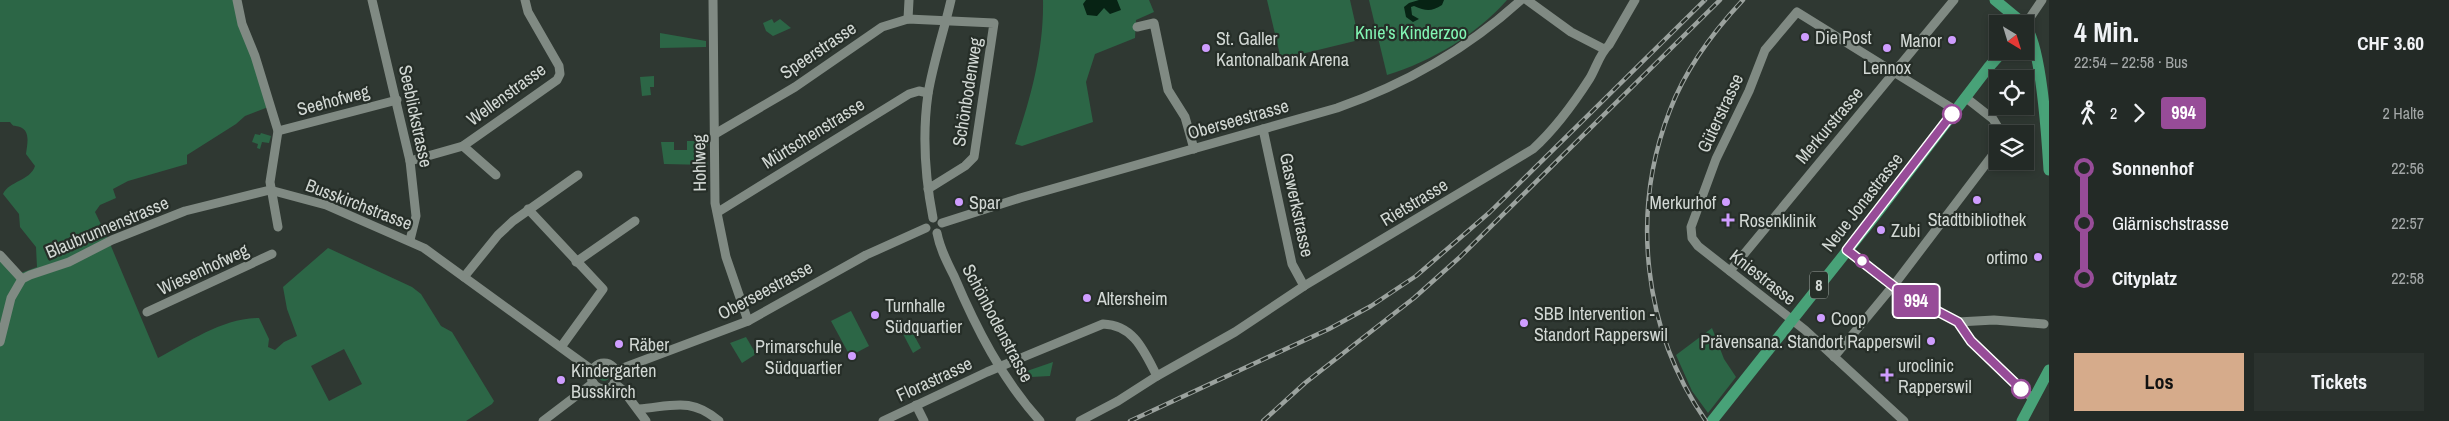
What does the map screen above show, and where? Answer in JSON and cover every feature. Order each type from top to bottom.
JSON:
[{"type":"main road","points":[[1996,0],[2013,15]]},
{"type":"main road","points":[[2034,42],[2046,97],[2049,170]]},
{"type":"main road","name":"Neue Jonastrasse","points":[[1713,420],[1995,60]]},
{"type":"main road","points":[[2022,421],[2049,370]]},
{"type":"street","points":[[237,0],[242,24],[255,56],[278,131],[270,176],[270,190],[278,228]]},
{"type":"street","name":"Seeblickstrasse","points":[[372,0],[410,161],[416,216],[410,240]]},
{"type":"street","name":"Wellenstrasse","points":[[410,161],[463,146],[557,80],[560,74],[559,66],[528,12],[525,0]]},
{"type":"street","name":"Hohlweg","points":[[713,0],[715,194],[722,243],[748,321]]},
{"type":"street","points":[[908,19],[909,0]]},
{"type":"street","points":[[933,218],[928,189],[924,137],[928,93],[951,0]]},
{"type":"street","name":"Oberseestrasse","points":[[942,223],[1020,198],[1337,108],[1405,80],[1464,46],[1521,0]]},
{"type":"street","points":[[1526,0],[1571,32],[1604,49]]},
{"type":"street","name":"Rietstrasse","points":[[1080,421],[1132,393],[1157,376],[1235,332],[1298,292],[1304,286],[1312,283],[1533,149],[1547,136],[1589,79],[1602,57],[1604,49],[1609,44],[1635,0]]},
{"type":"street","name":"Merkurstrasse","points":[[1730,271],[1954,0]]},
{"type":"street","points":[[2032,15],[2042,0]]},
{"type":"street","name":"Güterstrasse","points":[[1692,238],[1691,227],[1712,168],[1749,91],[1763,53],[1771,40],[1797,12],[1894,72]]},
{"type":"street","name":"Speerstrasse","points":[[715,134],[795,87],[882,27],[908,19],[946,20]]},
{"type":"street","name":"Schönbodenweg","points":[[928,189],[965,166],[974,157],[994,23],[946,20]]},
{"type":"street","points":[[1137,27],[1154,23],[1168,90],[1185,117],[1194,149]]},
{"type":"street","points":[[1894,72],[1955,110]]},
{"type":"street","name":"Mürtschenstrasse","points":[[718,212],[908,94],[919,91],[928,93]]},
{"type":"street","points":[[1965,97],[1992,119],[1996,125]]},
{"type":"street","name":"Seehofweg","points":[[278,131],[397,100]]},
{"type":"street","name":"Gaswerkstrasse","points":[[1264,129],[1292,264],[1304,286]]},
{"type":"street","name":"Wellenstrasse","points":[[463,146],[496,176]]},
{"type":"street","points":[[1834,357],[1989,160]]},
{"type":"street","points":[[464,277],[498,235],[528,210],[578,175]]},
{"type":"street","name":"Busskirchstrasse","points":[[270,190],[326,206],[410,240],[592,370]]},
{"type":"street","name":"Blaubrunnenstrasse","points":[[22,279],[30,274],[69,262],[112,240],[185,211],[270,190]]},
{"type":"street","points":[[528,210],[603,290],[561,347]]},
{"type":"street","points":[[933,218],[938,219],[942,223],[941,229],[937,233],[931,233],[926,228],[927,222],[933,218]]},
{"type":"street","points":[[576,262],[635,221]]},
{"type":"street","name":"Oberseestrasse","points":[[615,371],[748,321],[866,255],[926,228]]},
{"type":"street","name":"Schönbodenstrasse","points":[[937,233],[962,297],[999,367],[1016,392],[1040,421]]},
{"type":"street","name":"Kniestrasse","points":[[1692,238],[1698,246],[1791,319],[1904,421]]},
{"type":"street","points":[[1847,250],[1901,292],[1958,322],[1971,341],[2033,399]]},
{"type":"street","points":[[0,254],[22,279],[6,311],[0,342]]},
{"type":"street","name":"Wiesenhofweg","points":[[146,312],[272,254]]},
{"type":"street","points":[[1958,322],[1994,320],[2044,324]]},
{"type":"street","points":[[999,367],[1084,330],[1103,324],[1115,324],[1125,328],[1137,340],[1157,376]]},
{"type":"street","points":[[606,363],[615,371],[614,383],[603,388],[593,383],[591,378],[592,370],[598,365],[606,363]]},
{"type":"street","name":"Florastrasse","points":[[883,421],[999,367]]},
{"type":"street","points":[[543,421],[593,383]]},
{"type":"street","points":[[614,383],[623,390],[639,409],[646,421]]},
{"type":"street","points":[[639,409],[687,404],[697,406],[719,421]]},
{"type":"street","points":[[916,405],[924,421]]},
{"type":"green space","points":[[0,0],[237,0],[271,106],[245,116],[236,124],[187,155],[187,164],[128,181],[113,189],[116,198],[100,205],[95,212],[158,358],[219,326],[246,319],[259,318],[269,339],[268,347],[275,350],[284,342],[297,336],[287,309],[283,287],[328,248],[412,287],[421,294],[441,326],[452,332],[494,401],[466,421],[0,421],[0,253],[21,273],[37,267],[36,247],[20,227],[19,214],[3,194],[10,186],[29,175],[35,166],[26,154],[28,139],[26,132],[10,122],[0,122]],"holes":[[[344,349],[362,384],[329,401],[311,366]]]},
{"type":"green space","points":[[1043,0],[1149,0],[1154,12],[1136,20],[1135,38],[1095,54],[1086,82],[1093,122],[1022,146],[1015,144],[1026,109],[1039,55]]},
{"type":"green space","points":[[1267,0],[1350,0],[1359,40],[1281,59]]},
{"type":"green space","name":"Knie's Kinderzoo","points":[[1369,0],[1507,0],[1482,25],[1452,45],[1420,62],[1387,75]]},
{"type":"green space","points":[[772,19],[774,23],[780,19],[791,28],[773,36],[766,31],[763,23]]},
{"type":"green space","points":[[660,33],[706,41],[706,47],[660,48]]},
{"type":"green space","points":[[654,76],[654,87],[650,87],[651,95],[642,96],[640,77]]},
{"type":"green space","points":[[261,133],[271,136],[269,143],[262,142],[260,149],[257,148],[258,144],[252,142],[255,134],[260,135]]},
{"type":"green space","points":[[687,141],[708,141],[708,146],[701,146],[701,161],[708,162],[708,165],[664,164],[661,142],[674,142],[674,150],[687,150]]},
{"type":"green space","points":[[851,311],[869,346],[850,356],[831,321]]},
{"type":"green space","points":[[910,328],[921,348],[913,353],[902,332]]},
{"type":"green space","points":[[1712,328],[1724,359],[1736,377],[1708,413],[1692,391],[1676,355]]},
{"type":"green space","points":[[746,337],[756,354],[742,363],[730,343]]},
{"type":"green space","points":[[1053,362],[1050,376],[1027,376],[1027,371]]},
{"type":"green space","points":[[602,369],[606,369],[610,375],[606,381],[602,381],[598,377],[598,373]]},
{"type":"shaded area","points":[[1086,0],[1117,0],[1121,10],[1110,14],[1104,8],[1097,16],[1087,15],[1083,4]]},
{"type":"shaded area","points":[[1419,0],[1444,0],[1442,5],[1431,10],[1411,7],[1412,15],[1419,19],[1413,22],[1406,17],[1404,7],[1409,3]]},
{"type":"railway","points":[[1130,421],[1329,329],[1371,306],[1416,276],[1490,212],[1705,0]]},
{"type":"railway","points":[[1263,421],[1305,383],[1414,298],[1460,257],[1720,0]]},
{"type":"railway","points":[[1706,421],[1685,386],[1668,349],[1656,310],[1649,270],[1647,229],[1650,189],[1657,149],[1676,95],[1701,51],[1743,0]]},
{"type":"bus line","name":"994","points":[[1952,114],[1847,250],[1901,292],[1958,322],[1963,332],[1971,341],[2021,389]]},
{"type":"place","name":"Die Post","points":[[1805,37]]},
{"type":"place","name":"Manor","points":[[1952,40]]},
{"type":"place","name":"St. Galler Kantonalbank Arena","points":[[1206,48]]},
{"type":"place","name":"Lennox","points":[[1887,48]]},
{"type":"place","name":"Stadtbibliothek","points":[[1977,200]]},
{"type":"place","name":"Spar","points":[[959,202]]},
{"type":"place","name":"Merkurhof","points":[[1726,202]]},
{"type":"place","name":"Rosenklinik","points":[[1728,220]]},
{"type":"place","name":"Zubi","points":[[1881,230]]},
{"type":"place","name":"ortimo","points":[[2038,257]]},
{"type":"place","name":"Altersheim","points":[[1087,298]]},
{"type":"place","name":"Turnhalle Südquartier","points":[[875,315]]},
{"type":"place","name":"Coop","points":[[1821,318]]},
{"type":"place","name":"SBB Intervention - Standort Rapperswil","points":[[1524,323]]},
{"type":"place","name":"Prävensana. Standort Rapperswil","points":[[1931,341]]},
{"type":"place","name":"Räber","points":[[619,344]]},
{"type":"place","name":"Primarschule Südquartier","points":[[852,356]]},
{"type":"place","name":"uroclinic Rapperswil","points":[[1887,375]]},
{"type":"place","name":"Kindergarten Busskirch","points":[[561,380]]}]
